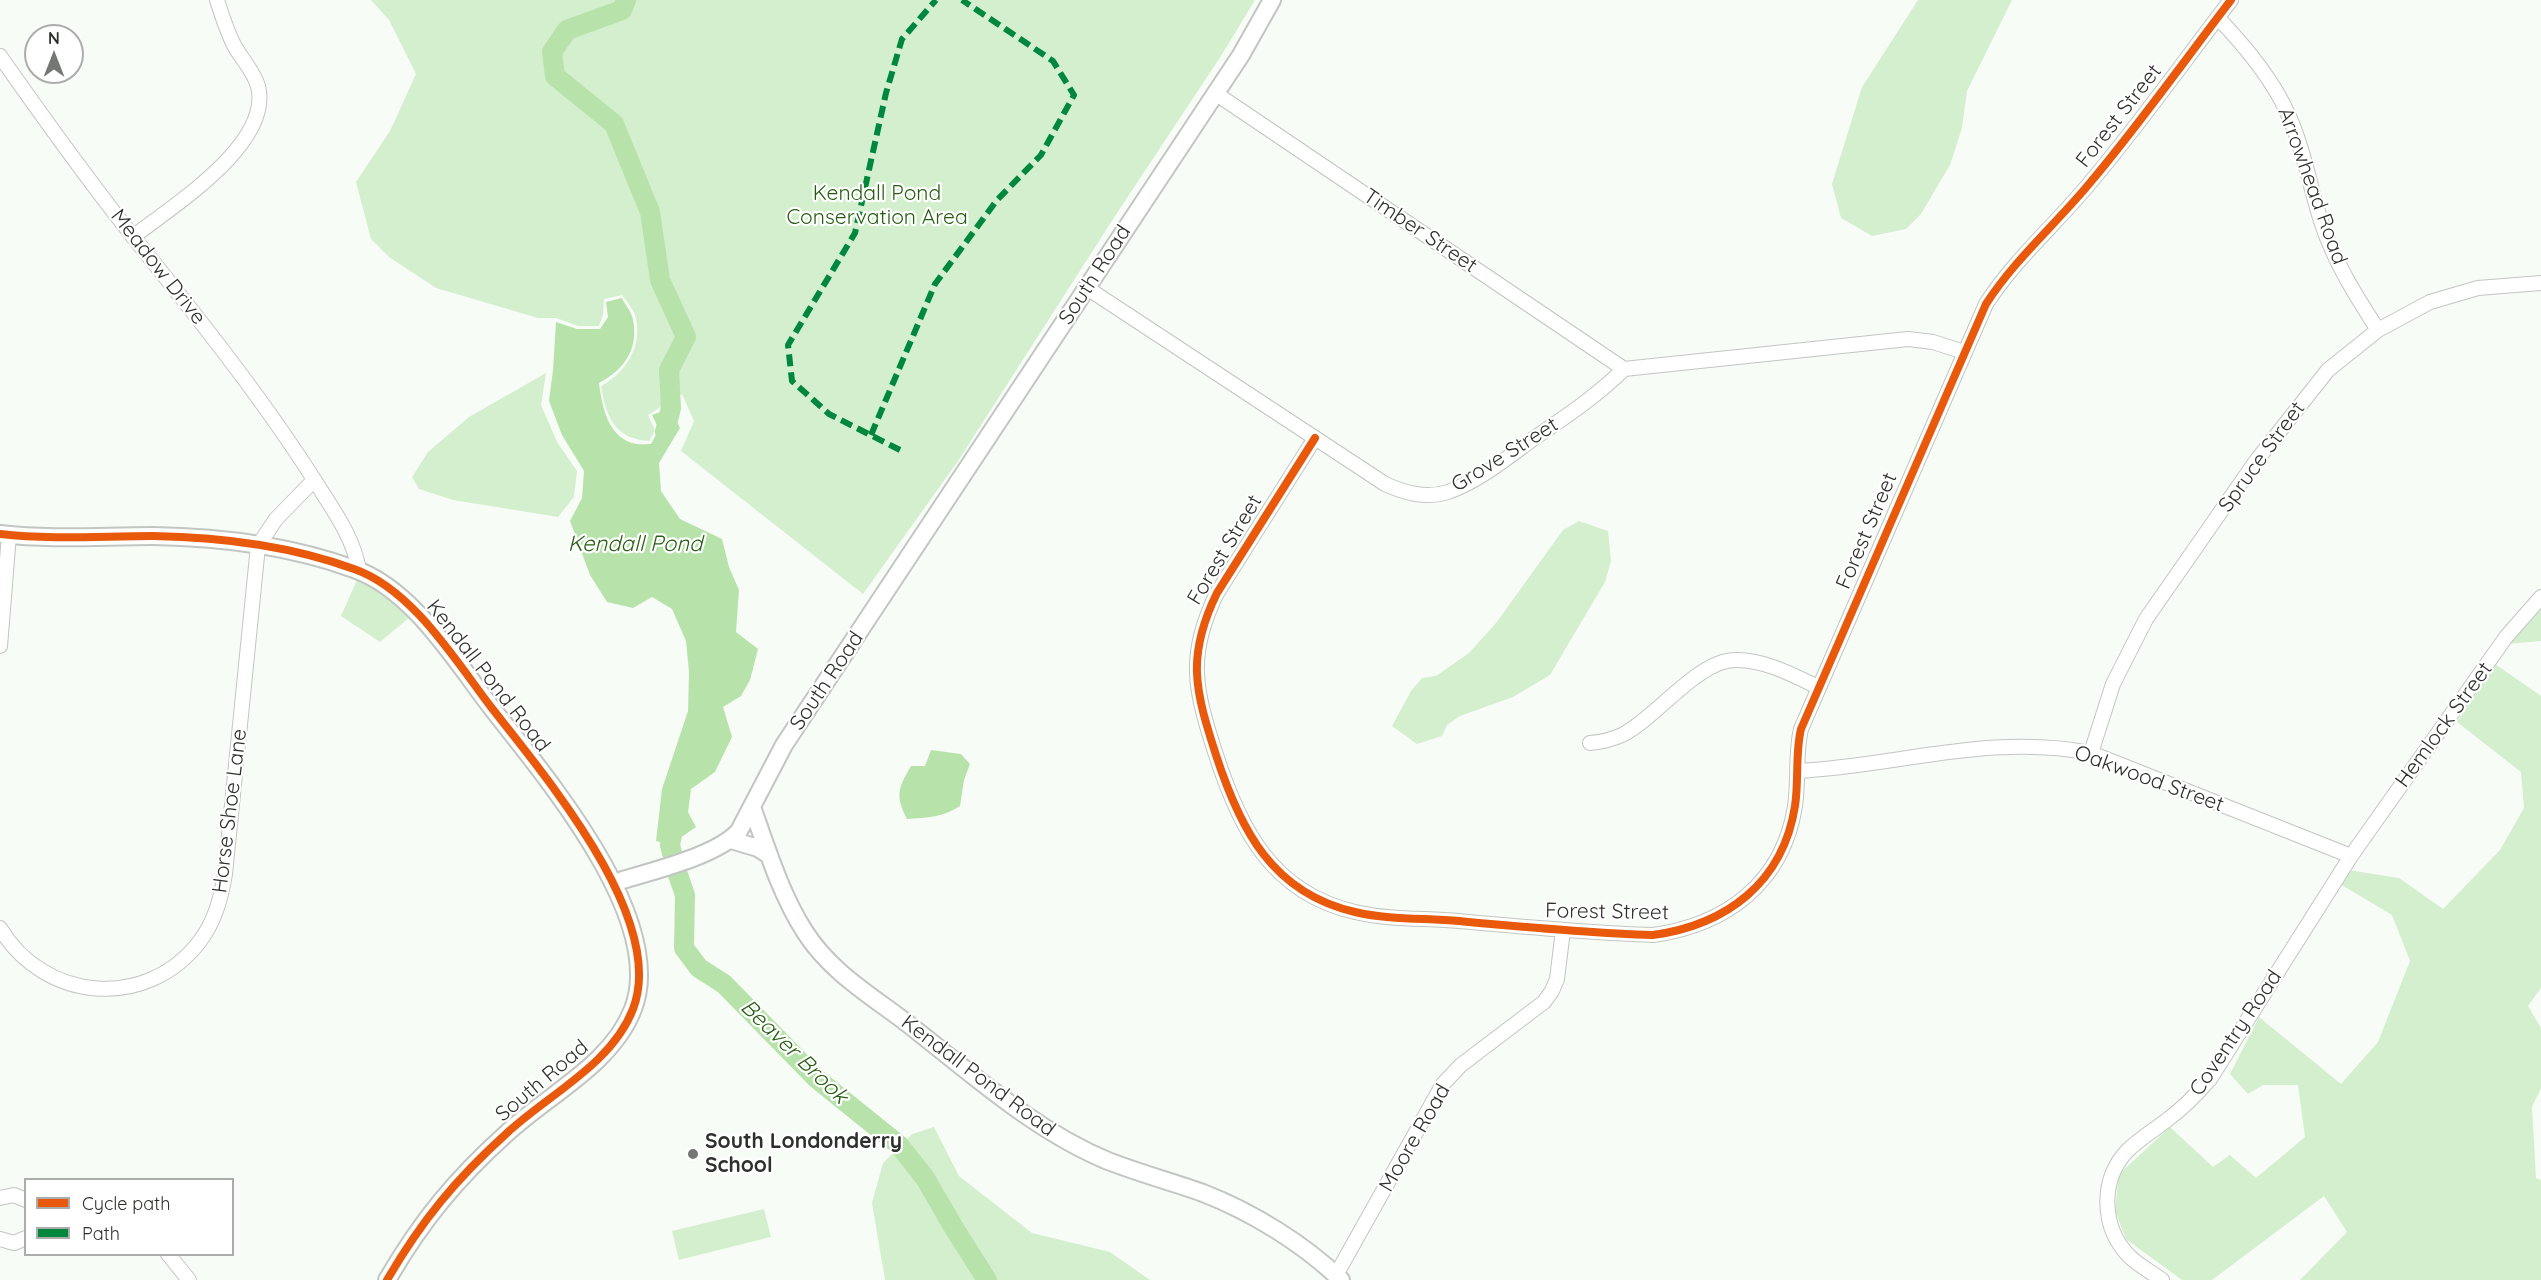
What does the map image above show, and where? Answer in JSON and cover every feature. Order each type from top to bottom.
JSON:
[{"type":"street","points":[[133,237],[217,170],[235,152],[256,120],[261,102],[257,84],[228,31],[217,0]]},
{"type":"street","name":"South Road","points":[[731,840],[752,807],[784,745],[1215,93],[1272,0]]},
{"type":"street","name":"Forest Street","points":[[1315,438],[1217,593],[1205,617],[1198,642],[1196,669],[1205,720],[1240,818],[1269,861],[1287,880],[1308,895],[1331,906],[1382,916],[1653,935],[1679,932],[1703,924],[1726,912],[1747,897],[1765,878],[1779,856],[1789,832],[1795,807],[1797,755],[1801,729],[1986,304],[2016,261],[2071,206],[2096,176],[2231,0]]},
{"type":"street","name":"Arrowhead Road","points":[[2217,18],[2262,70],[2277,92],[2298,140],[2323,227],[2334,253],[2348,285],[2378,330]]},
{"type":"street","name":"Meadow Drive","points":[[0,56],[133,237],[236,366],[275,419],[344,527],[356,555],[359,570]]},
{"type":"street","name":"Timber Street","points":[[1215,93],[1624,369]]},
{"type":"street","name":"Spruce Street","points":[[2091,753],[2113,684],[2146,619],[2256,460],[2328,370],[2378,330],[2409,312],[2454,294],[2505,285],[2541,283]]},
{"type":"street","name":"Grove Street","points":[[1087,288],[1397,490],[1422,495],[1447,492],[1495,466],[1602,390],[1624,369]]},
{"type":"street","points":[[1624,369],[1908,339],[1933,342],[1964,352]]},
{"type":"street","points":[[258,546],[276,519],[314,480]]},
{"type":"street","points":[[0,646],[4,535]]},
{"type":"street","name":"Kendall Pond Road","points":[[4,535],[180,537],[235,542],[306,555],[359,570],[409,605],[435,634],[565,803],[613,883]]},
{"type":"street","name":"Horse Shoe Lane","points":[[0,928],[16,951],[42,972],[72,985],[98,989],[124,988],[150,980],[183,960],[201,940],[214,918],[225,874],[258,546]]},
{"type":"street","name":"Hemlock Street","points":[[2350,856],[2506,637],[2541,597]]},
{"type":"street","points":[[1590,743],[1608,741],[1624,734],[1696,677],[1718,663],[1744,660],[1778,670],[1818,687]]},
{"type":"street","name":"Oakwood Street","points":[[1797,771],[1832,769],[1971,748],[2010,746],[2062,748],[2091,753],[2350,856]]},
{"type":"street","name":"Kendall Pond Road","points":[[752,807],[769,855],[805,932],[826,959],[917,1030],[966,1072],[1062,1138],[1109,1161],[1206,1194],[1252,1217],[1306,1251],[1339,1278]]},
{"type":"street","points":[[613,883],[703,853],[731,840],[758,848],[769,855]]},
{"type":"street","name":"Coventry Road","points":[[2162,1280],[2129,1256],[2116,1238],[2107,1205],[2113,1172],[2134,1145],[2189,1102],[2210,1079],[2350,856]]},
{"type":"street","name":"South Road","points":[[387,1280],[412,1237],[452,1186],[508,1132],[606,1051],[629,1019],[639,986],[637,952],[626,913],[613,883]]},
{"type":"street","name":"Moore Road","points":[[1339,1278],[1443,1084],[1461,1065],[1534,1011],[1552,992],[1557,979],[1563,930]]},
{"type":"street","points":[[0,1198],[14,1195],[24,1199]]},
{"type":"street","points":[[0,1239],[14,1243],[24,1239]]},
{"type":"street","points":[[170,1256],[189,1280]]},
{"type":"green space","name":"Kendall Pond Conservation Area","points":[[371,0],[1255,0],[958,461],[863,594],[681,451],[694,421],[682,394],[648,415],[655,430],[649,441],[628,436],[614,424],[609,416],[601,386],[610,381],[630,358],[634,350],[637,330],[634,313],[622,295],[604,299],[603,315],[599,326],[578,326],[556,318],[538,318],[436,288],[389,257],[371,239],[356,182],[390,131],[416,74],[389,20]]},
{"type":"green space","points":[[1918,0],[2012,0],[1967,91],[1962,128],[1950,165],[1921,214],[1906,229],[1872,236],[1841,218],[1832,184],[1862,87]]},
{"type":"green space","points":[[546,373],[541,405],[557,442],[577,471],[574,497],[558,517],[453,500],[419,489],[412,477],[428,452],[469,417]]},
{"type":"green space","points":[[1579,521],[1608,531],[1611,561],[1605,582],[1550,675],[1513,697],[1460,716],[1447,725],[1442,736],[1417,744],[1392,726],[1411,691],[1422,678],[1436,676],[1469,653],[1496,623],[1563,530]]},
{"type":"green space","points":[[357,580],[376,587],[410,617],[380,642],[341,616]]},
{"type":"green space","points":[[2541,603],[2541,641],[2507,644]]},
{"type":"green space","points":[[2495,664],[2541,696],[2541,988],[2528,1006],[2541,1028],[2541,1088],[2532,1107],[2536,1178],[2541,1180],[2541,1280],[2300,1280],[2347,1232],[2324,1196],[2212,1280],[2182,1280],[2126,1239],[2115,1211],[2119,1174],[2170,1127],[2213,1167],[2230,1155],[2256,1178],[2305,1137],[2298,1085],[2263,1085],[2248,1094],[2230,1074],[2259,1017],[2341,1084],[2378,1042],[2410,961],[2392,915],[2340,884],[2348,870],[2399,878],[2443,909],[2500,850],[2524,808],[2521,772],[2457,722]]},
{"type":"green space","points":[[934,1127],[959,1176],[1032,1233],[1110,1252],[1150,1280],[885,1280],[872,1203],[883,1163],[912,1134]]},
{"type":"green space","points":[[764,1209],[771,1237],[679,1260],[672,1231]]},
{"type":"water","name":"Kendall Pond","points":[[622,298],[632,317],[634,340],[628,358],[616,372],[599,383],[607,418],[611,426],[624,439],[634,444],[651,444],[659,429],[652,415],[671,408],[680,428],[659,463],[661,491],[680,519],[722,539],[729,567],[739,590],[736,632],[758,649],[750,680],[741,696],[723,707],[732,737],[715,772],[691,789],[688,812],[696,827],[670,845],[656,841],[662,789],[688,711],[689,672],[686,641],[672,609],[652,597],[633,608],[607,602],[590,575],[570,521],[582,498],[584,471],[562,435],[549,401],[556,322],[577,329],[600,329],[608,317],[606,302]]},
{"type":"water","points":[[931,750],[961,754],[970,764],[964,780],[960,806],[948,813],[907,819],[900,798],[903,780],[911,766],[925,766]]},
{"type":"waterway","name":"Beaver Brook","points":[[626,0],[622,10],[567,30],[552,52],[555,76],[614,124],[650,212],[660,280],[686,337],[669,370],[671,408],[665,432]]},
{"type":"waterway","name":"Beaver Brook","points":[[672,853],[670,845],[675,820]]},
{"type":"waterway","name":"Beaver Brook","points":[[677,872],[685,895],[684,948],[699,968],[724,984],[817,1079],[899,1145],[925,1178],[987,1280]]},
{"type":"marked path","points":[[900,450],[829,414],[792,381],[788,345],[855,233],[886,93],[902,39],[936,0]]},
{"type":"marked path","points":[[871,435],[935,284],[997,200],[1041,155],[1074,95],[1053,61],[962,0]]},
{"type":"cycle path","points":[[1315,438],[1217,593],[1207,615],[1198,655],[1199,692],[1216,755],[1236,808],[1263,854],[1302,890],[1326,903],[1368,915],[1653,935],[1680,930],[1704,921],[1727,910],[1747,896],[1764,878],[1778,857],[1788,833],[1795,806],[1801,729],[1986,304],[2010,272],[2108,162],[2231,0]]},
{"type":"cycle path","points":[[0,534],[57,537],[153,536],[204,538],[255,544],[330,561],[375,579],[395,592],[431,628],[540,770],[595,849],[617,892],[633,933],[639,973],[633,1009],[623,1029],[595,1062],[507,1133],[456,1184],[413,1238],[387,1280]]},
{"type":"place","name":"South Londonderry School","points":[[693,1154]]}]
